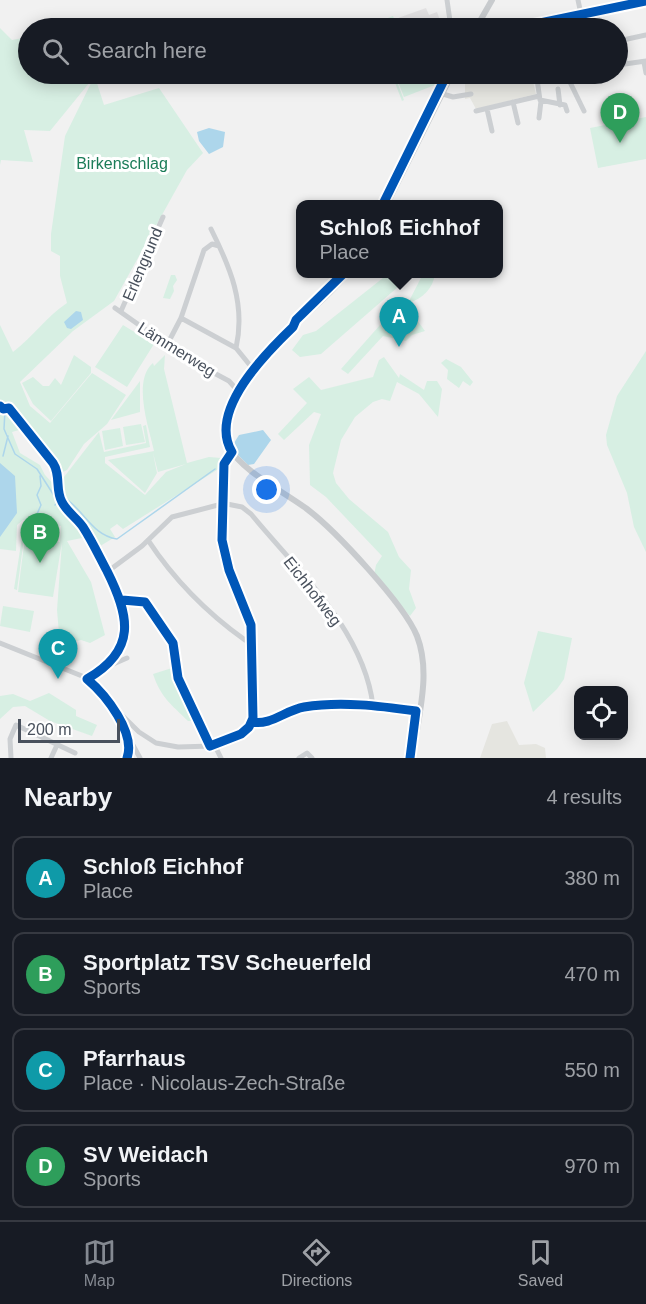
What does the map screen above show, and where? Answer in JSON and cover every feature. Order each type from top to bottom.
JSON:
[{"type":"main road","points":[[482,18],[492,0]]},
{"type":"main road","points":[[389,200],[448,84]]},
{"type":"main road","points":[[342,278],[253,369],[238,390],[227,428],[227,442],[232,452],[249,468],[284,492],[329,529],[406,616],[422,656],[424,675],[413,758]]},
{"type":"street","points":[[447,0],[450,18]]},
{"type":"street","points":[[578,0],[581,14]]},
{"type":"street","points":[[569,18],[597,12],[619,3],[646,1]]},
{"type":"street","points":[[597,12],[598,18]]},
{"type":"street","points":[[628,39],[646,35]]},
{"type":"street","points":[[628,63],[645,61],[646,73]]},
{"type":"street","points":[[538,84],[539,118]]},
{"type":"street","points":[[571,84],[584,111]]},
{"type":"street","points":[[558,89],[560,105]]},
{"type":"street","points":[[443,94],[452,98],[471,94]]},
{"type":"street","points":[[476,111],[540,98],[565,105],[567,111]]},
{"type":"street","points":[[513,102],[518,123]]},
{"type":"street","points":[[487,109],[492,131]]},
{"type":"street","name":"Erlengrund","points":[[121,311],[163,217]]},
{"type":"street","points":[[211,229],[230,268],[238,296],[236,348]]},
{"type":"street","points":[[167,345],[181,318],[204,250],[212,244],[219,246]]},
{"type":"street","name":"Lämmerweg","points":[[115,308],[167,345],[229,381],[238,390]]},
{"type":"street","points":[[181,318],[236,348],[253,369]]},
{"type":"street","points":[[0,643],[87,679],[130,723],[156,743],[178,747],[213,746],[241,734],[252,722],[253,642],[250,620],[224,554],[222,503],[225,460],[232,452]]},
{"type":"street","points":[[107,572],[148,540],[172,517],[222,503]]},
{"type":"street","name":"Eichhofweg","points":[[222,503],[242,507],[251,514],[327,605],[357,656],[367,680],[373,706]]},
{"type":"street","points":[[148,540],[178,582],[197,602],[245,640],[253,642]]},
{"type":"street","points":[[93,545],[122,600],[125,629],[123,642],[107,667]]},
{"type":"street","points":[[122,600],[145,602],[169,635],[178,678],[221,758]]},
{"type":"street","points":[[87,679],[127,658]]},
{"type":"street","points":[[110,702],[139,757],[128,758],[130,743]]},
{"type":"street","points":[[252,722],[264,723],[305,707],[373,706],[419,712]]},
{"type":"street","points":[[125,733],[125,727],[130,723]]},
{"type":"street","points":[[11,758],[10,739],[16,724],[75,753]]},
{"type":"street","points":[[51,758],[57,746]]},
{"type":"street","points":[[299,758],[307,753],[312,758]]},
{"type":"shaded area","points":[[426,8],[429,15],[437,12],[439,18],[398,18]]},
{"type":"shaded area","points":[[465,84],[534,84],[536,94],[476,109],[470,98],[465,99]]},
{"type":"shaded area","points":[[507,721],[519,745],[536,744],[545,748],[546,758],[480,758],[492,724]]},
{"type":"green space","points":[[0,28],[12,40],[18,39],[18,84],[88,84],[50,131],[24,130],[33,162],[1,160],[0,165]]},
{"type":"green space","name":"Birkenschlag","points":[[91,84],[97,84],[104,105],[159,88],[203,153],[187,170],[114,301],[73,331],[20,382],[30,406],[50,423],[92,373],[126,395],[107,424],[84,444],[67,470],[61,473],[47,453],[45,455],[19,430],[12,432],[20,453],[40,465],[45,475],[57,488],[63,506],[79,523],[94,549],[82,538],[67,541],[91,582],[105,635],[90,643],[81,640],[60,645],[57,610],[62,542],[53,597],[18,592],[25,537],[60,542],[61,526],[23,520],[17,525],[16,551],[0,549],[0,325],[13,352],[67,303],[60,276],[60,256],[51,251],[51,234],[65,136]]},
{"type":"green space","points":[[395,84],[398,84],[404,100],[402,101]]},
{"type":"green space","points":[[399,84],[435,85],[404,97]]},
{"type":"green space","points":[[646,117],[646,159],[598,168],[590,128]]},
{"type":"green space","points":[[171,275],[175,275],[177,280],[173,286],[174,291],[170,299],[163,298]]},
{"type":"green space","points":[[383,278],[406,278],[321,354],[300,357],[292,350],[303,335],[316,331]]},
{"type":"green space","points":[[421,278],[434,278],[423,296],[408,303]]},
{"type":"green space","points":[[406,305],[425,331],[412,335],[406,341],[383,336],[348,374],[341,369],[380,325]]},
{"type":"green space","points":[[123,325],[154,344],[127,387],[95,367]]},
{"type":"green space","points":[[646,351],[646,552],[634,527],[627,493],[607,445],[606,435],[617,396]]},
{"type":"green space","points":[[74,355],[91,367],[91,373],[51,421],[33,404],[22,383],[33,377],[43,386],[49,386],[55,378],[61,385]]},
{"type":"green space","points":[[165,355],[164,369],[187,463],[209,457],[221,458],[220,468],[123,529],[117,524],[110,529],[115,537],[97,548],[81,522],[62,501],[59,478],[64,477],[99,432],[104,452],[146,443],[143,426],[146,425],[150,447],[105,457],[105,463],[145,495],[166,472],[186,464],[158,472],[153,453],[157,473],[145,493],[108,460],[154,451],[144,405],[144,381],[153,363],[154,366]]},
{"type":"green space","points":[[384,357],[399,378],[400,374],[424,390],[427,381],[437,381],[442,389],[438,417],[419,394],[397,382],[390,401],[382,399],[373,402],[355,417],[341,440],[333,473],[336,483],[349,499],[388,532],[399,557],[411,570],[409,589],[416,608],[410,616],[374,575],[376,565],[382,556],[326,497],[310,485],[309,445],[321,414],[314,412],[284,440],[278,434],[307,403],[293,389],[309,377],[321,390],[373,377],[379,360]]},
{"type":"green space","points":[[446,359],[461,367],[473,382],[470,386],[463,381],[459,388],[447,379],[448,370],[441,363]]},
{"type":"green space","points":[[140,381],[140,412],[111,420]]},
{"type":"green space","points":[[141,424],[145,442],[126,445],[123,427]]},
{"type":"green space","points":[[120,428],[123,446],[105,450],[102,431]]},
{"type":"green space","points":[[24,524],[26,524],[17,590],[14,589]]},
{"type":"green space","points":[[3,606],[34,611],[30,632],[0,626]]},
{"type":"green space","points":[[538,631],[572,638],[564,679],[533,712],[524,683]]},
{"type":"green space","points":[[172,668],[192,721],[188,721],[167,700],[159,689],[153,674]]},
{"type":"green space","points":[[49,693],[76,710],[76,716],[97,725],[92,736],[50,721],[25,706],[13,707],[0,719],[0,696],[13,694],[30,701]]},
{"type":"water","points":[[209,128],[225,132],[223,147],[209,154],[199,141],[197,132]]},
{"type":"water","points":[[76,311],[81,312],[83,320],[71,329],[67,328],[64,322]]},
{"type":"water","points":[[263,430],[271,440],[254,464],[248,465],[234,451],[234,443],[239,435]]},
{"type":"water","points":[[0,463],[15,476],[17,513],[0,537]]},
{"type":"waterway","points":[[0,403],[5,410],[4,429],[15,454],[37,469],[53,494],[59,496]]},
{"type":"waterway","points":[[3,456],[8,436]]},
{"type":"waterway","points":[[63,497],[77,508],[94,527],[108,537],[117,539],[215,469]]},
{"type":"waterway","points":[[37,514],[41,505],[37,495],[41,486],[40,476]]},
{"type":"waterway","points":[[55,505],[59,501],[58,496]]},
{"type":"cycle path","points":[[564,18],[646,1]]},
{"type":"cycle path","points":[[385,200],[442,84]]},
{"type":"cycle path","points":[[122,600],[145,602],[173,643],[178,678],[210,746],[241,734],[249,727],[253,718],[251,625],[229,570],[222,540],[224,464],[232,452],[226,436],[227,419],[233,401],[256,367],[293,327],[296,320],[339,278]]},
{"type":"cycle path","points":[[0,406],[3,409],[9,408],[53,463],[57,472],[62,502],[81,524],[107,571],[121,603],[124,618],[121,644],[103,668],[87,679],[118,715],[127,737],[129,748],[127,758]]},
{"type":"cycle path","points":[[252,722],[272,720],[304,707],[332,704],[416,711],[410,758]]},
{"type":"place","name":"SV Weidach","points":[[620,143]]},
{"type":"place","name":"Schloß Eichhof","points":[[399,347]]},
{"type":"place","name":"Sportplatz TSV Scheuerfeld","points":[[40,563]]},
{"type":"place","name":"Pfarrhaus","points":[[58,679]]}]
